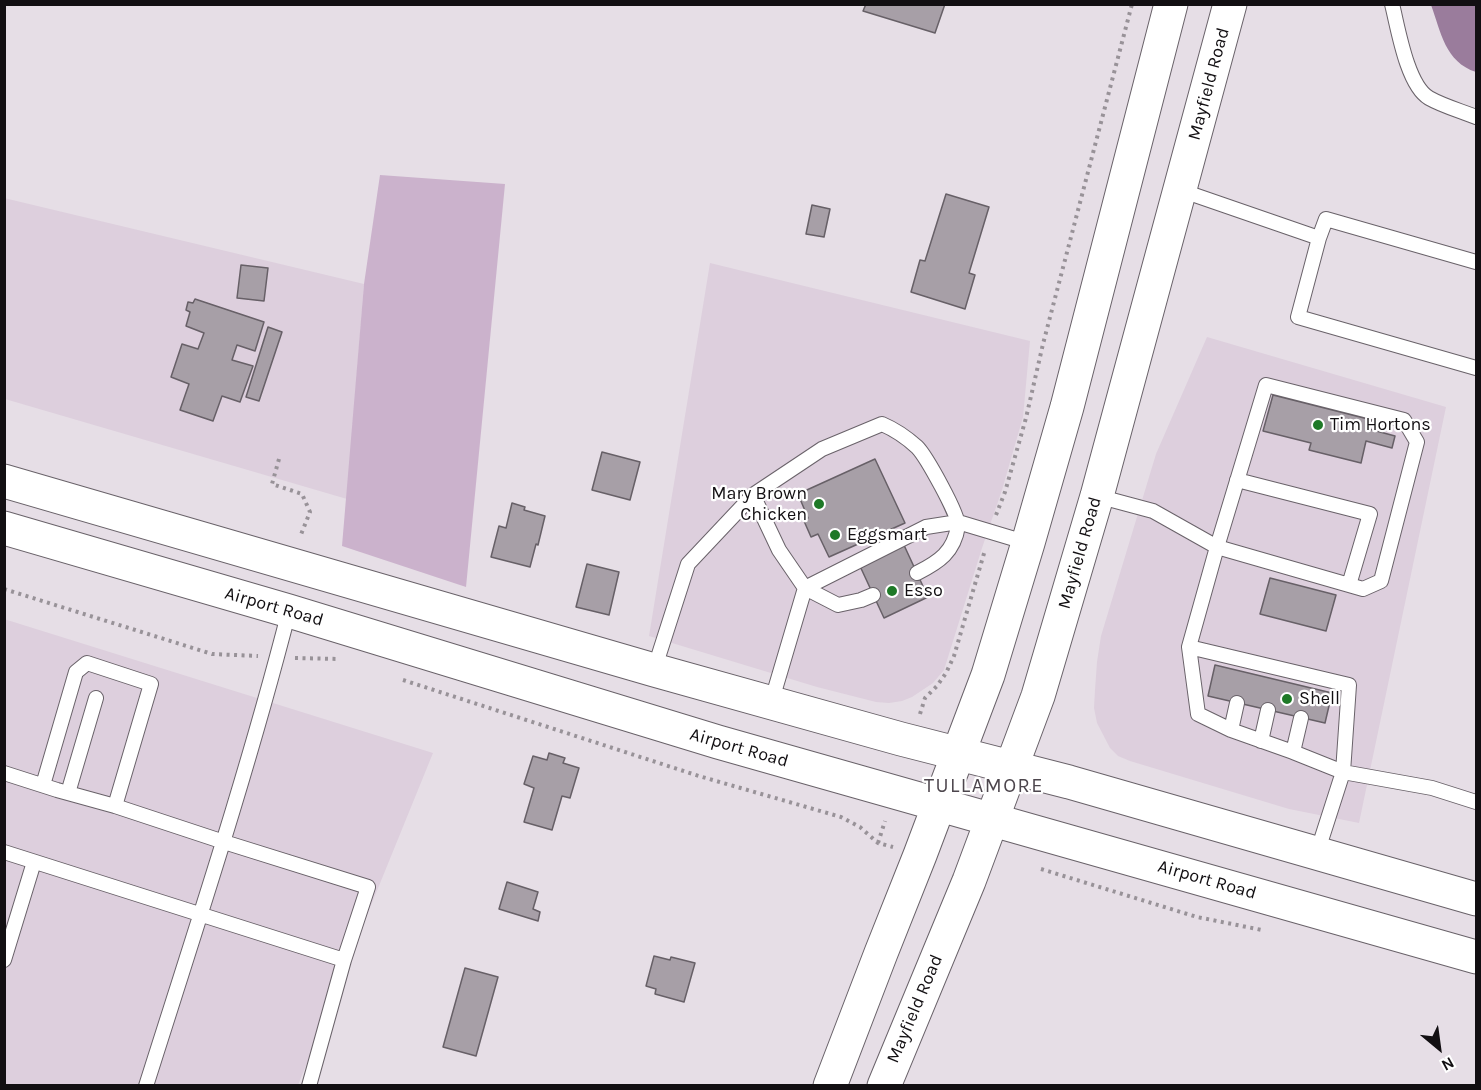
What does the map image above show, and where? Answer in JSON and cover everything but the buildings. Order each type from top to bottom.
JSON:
[{"type":"main road","points":[[830,1086],[987,675],[1067,407],[1171,4]]},
{"type":"main road","name":"Mayfield Road","points":[[884,1086],[969,881],[1038,696],[1097,496],[1230,4]]},
{"type":"main road","points":[[4,481],[654,670],[958,754],[1069,782],[1476,899]]},
{"type":"main road","name":"Airport Road","points":[[4,528],[289,611],[718,742],[1476,957]]},
{"type":"lane","points":[[1392,4],[1407,64],[1415,82],[1427,97],[1476,117]]},
{"type":"lane","points":[[1180,190],[1319,238]]},
{"type":"lane","points":[[1476,262],[1326,219],[1298,317],[1476,368]]},
{"type":"lane","points":[[1097,496],[1154,511],[1217,547],[1363,589],[1381,581],[1417,442],[1404,420],[1266,385],[1217,547],[1189,647],[1198,714],[1231,730],[1343,772],[1432,788],[1476,802]]},
{"type":"lane","points":[[654,670],[688,564],[753,495],[822,449],[882,424],[899,432],[919,449],[938,479],[958,522],[954,543],[937,563],[917,573]]},
{"type":"lane","points":[[1237,480],[1370,514],[1349,585]]},
{"type":"lane","points":[[753,495],[779,550],[804,588],[838,605],[873,595]]},
{"type":"lane","points":[[771,702],[804,588],[926,527],[958,522],[1028,543]]},
{"type":"lane","points":[[146,1086],[224,842],[289,611]]},
{"type":"lane","points":[[1189,647],[1244,666],[1277,674],[1310,681],[1349,685],[1343,772],[1317,853]]},
{"type":"lane","points":[[43,786],[76,672],[87,663],[151,684],[115,806]]},
{"type":"lane","points":[[68,793],[96,698]]},
{"type":"lane","points":[[1231,730],[1237,703]]},
{"type":"lane","points":[[1261,741],[1268,710]]},
{"type":"lane","points":[[1293,752],[1300,718]]},
{"type":"lane","points":[[4,773],[368,887],[344,960],[309,1086]]},
{"type":"lane","points":[[4,852],[344,960]]},
{"type":"lane","points":[[4,960],[34,862]]},
{"type":"path","points":[[925,698],[946,673],[954,656],[990,532],[1005,492],[1132,4]]},
{"type":"path","points":[[279,459],[272,484],[302,494],[310,512],[289,565]]},
{"type":"path","points":[[4,589],[212,654],[338,659]]},
{"type":"path","points":[[394,677],[699,776],[841,817],[860,827],[878,843]]},
{"type":"path","points":[[1041,869],[1197,917]]},
{"type":"shaded area","points":[[1431,5],[1476,5],[1476,72],[1457,61],[1451,54],[1441,35]]},
{"type":"shaded area","points":[[380,175],[505,184],[466,587],[342,546],[364,284]]},
{"type":"shaded area","points":[[4,198],[364,284],[347,499],[5,399]]},
{"type":"shaded area","points":[[710,263],[1030,341],[1023,417],[944,670],[933,683],[912,697],[889,703],[876,702],[817,687],[649,636]]},
{"type":"shaded area","points":[[1207,337],[1446,407],[1359,823],[1289,809],[1130,761],[1118,756],[1110,748],[1097,723],[1094,708],[1101,636],[1156,454]]},
{"type":"shaded area","points":[[4,619],[433,753],[298,1085],[5,1085]]},
{"type":"place","name":"Tim Hortons","points":[[1318,425]]},
{"type":"place","name":"Mary Brown Chicken","points":[[819,504]]},
{"type":"place","name":"Eggsmart","points":[[835,535]]},
{"type":"place","name":"Esso","points":[[892,591]]},
{"type":"place","name":"Shell","points":[[1287,699]]},
{"type":"district","name":"TULLAMORE","points":[[984,786]]}]
